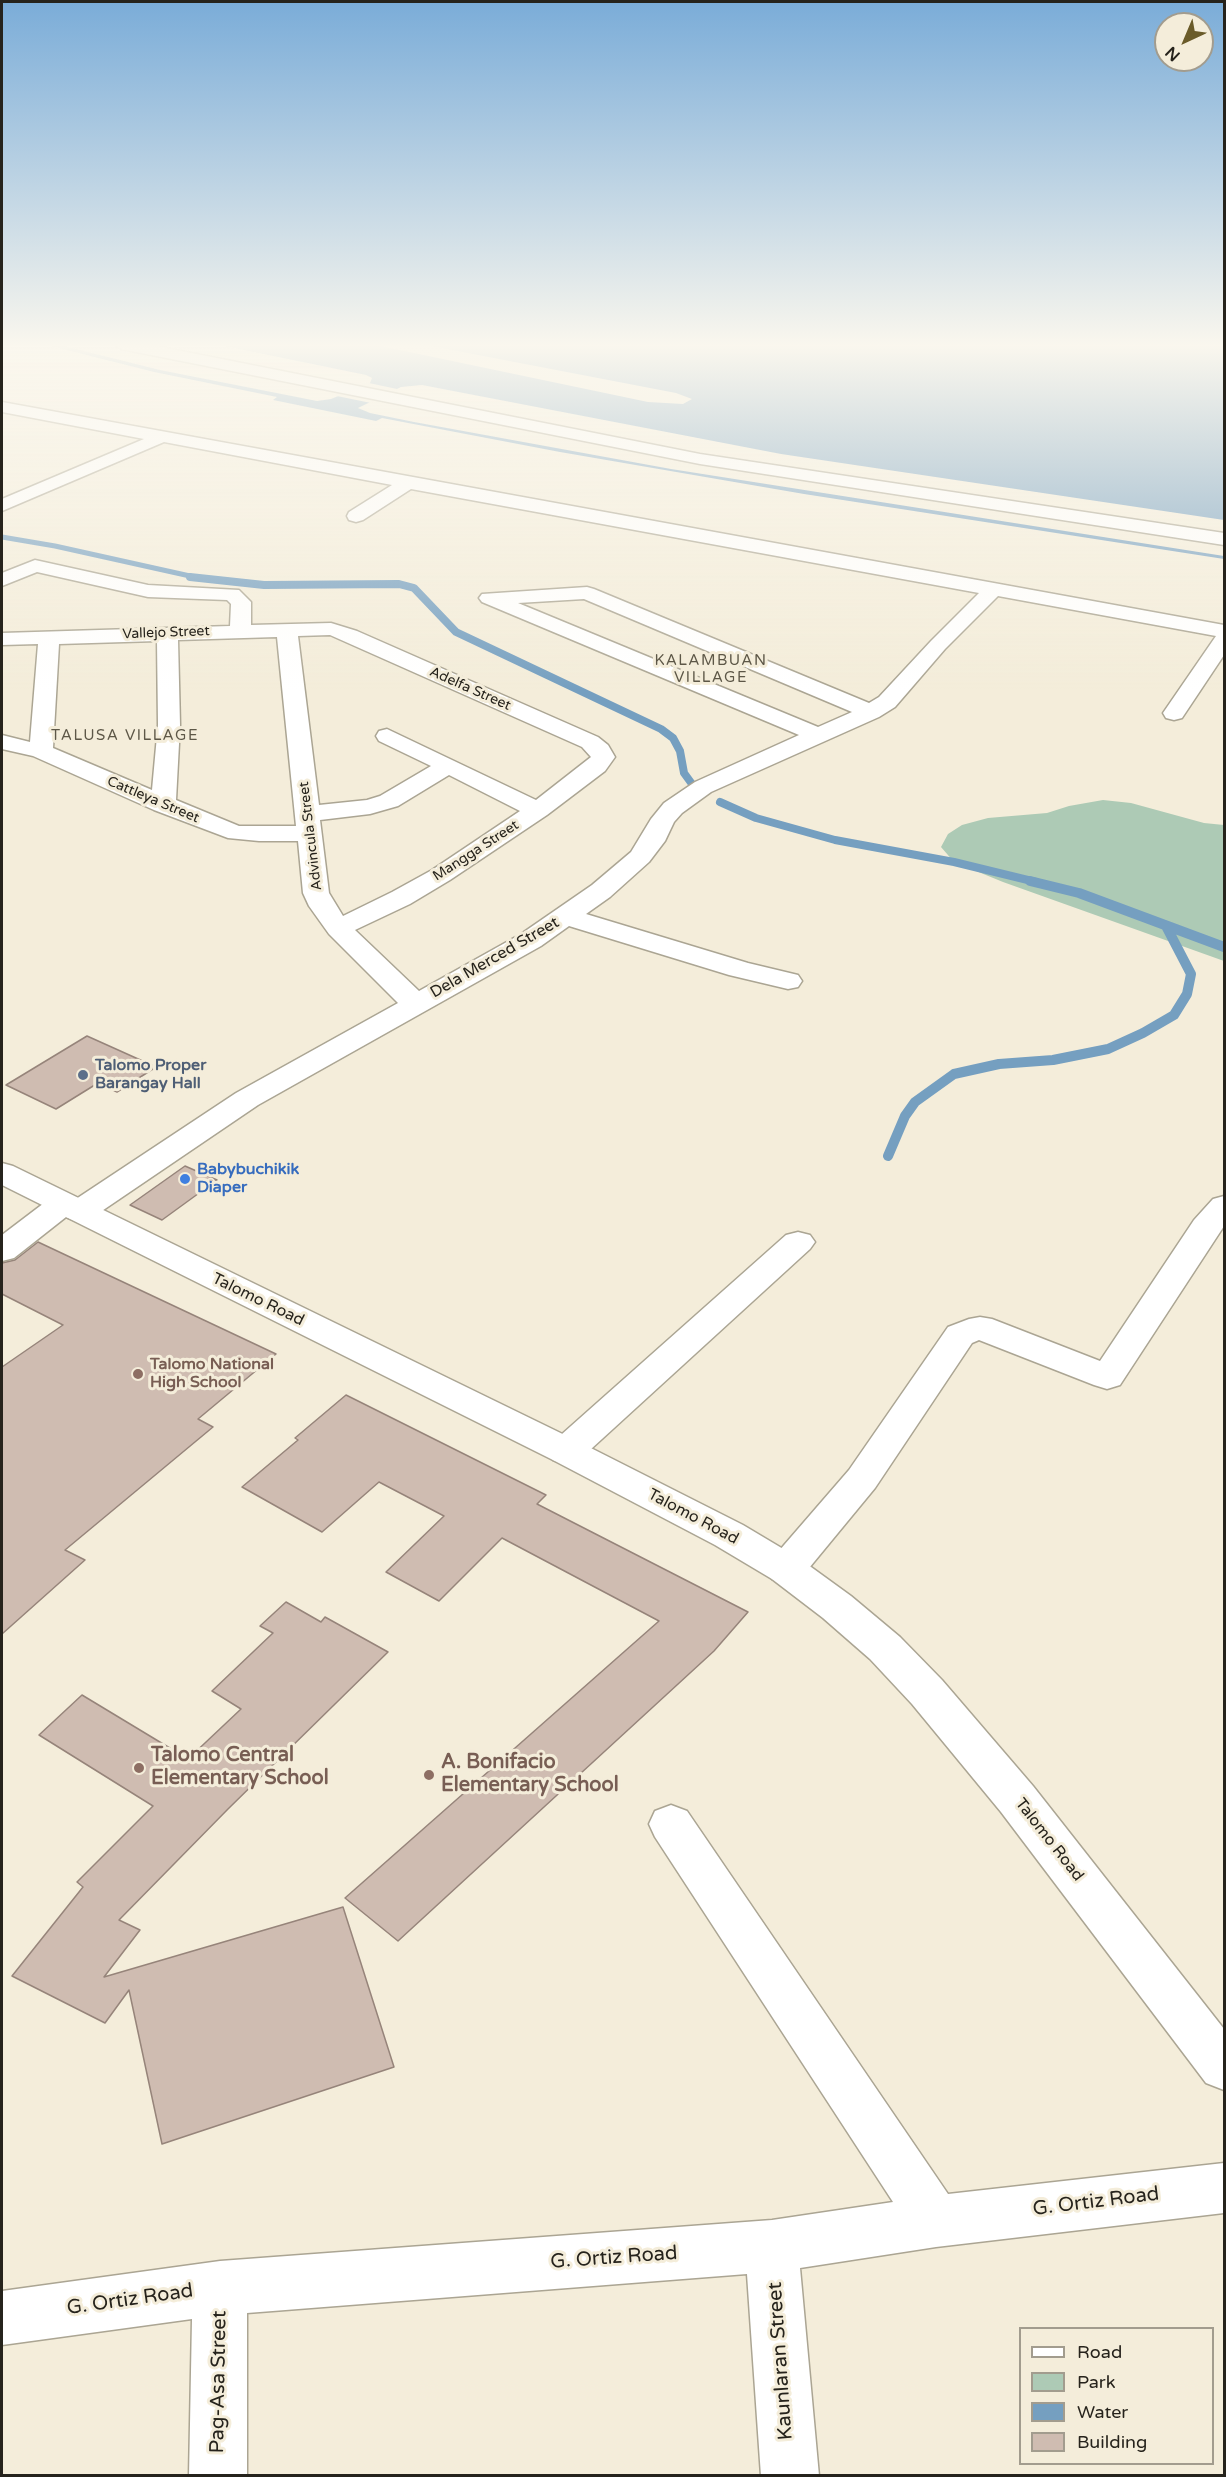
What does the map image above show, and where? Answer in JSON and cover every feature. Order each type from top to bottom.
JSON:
[{"type":"street","points":[[2,505],[110,460]]},
{"type":"street","points":[[280,460],[1224,631]]},
{"type":"street","points":[[712,460],[1224,539]]},
{"type":"street","points":[[356,516],[408,483]]},
{"type":"street","points":[[2,580],[35,566],[148,591],[232,594],[241,602],[240,631]]},
{"type":"street","name":"Dela Merced Street","points":[[2,1251],[247,1099],[531,940],[601,891],[640,857],[652,841],[663,819],[686,797],[723,776],[871,712],[897,693],[938,645],[995,588]]},
{"type":"street","points":[[818,735],[489,598],[587,593],[871,712]]},
{"type":"street","name":"Advincula Street","points":[[287,629],[316,893],[322,906],[338,928],[416,1004]]},
{"type":"street","name":"Vallejo Street","points":[[2,639],[331,629]]},
{"type":"street","name":"Adelfa Street","points":[[331,629],[350,635],[590,742],[600,750],[603,757]]},
{"type":"street","points":[[163,805],[169,725],[168,633]]},
{"type":"street","points":[[41,751],[49,637]]},
{"type":"street","points":[[1174,713],[1224,640]]},
{"type":"street","points":[[750,706],[802,684]]},
{"type":"street","points":[[387,736],[538,810]]},
{"type":"street","name":"Cattleya Street","points":[[2,742],[41,751],[163,805],[237,833],[309,823],[389,801],[448,766]]},
{"type":"street","name":"Mangga Street","points":[[338,928],[441,876],[587,775],[603,757]]},
{"type":"street","points":[[566,916],[739,969],[788,981]]},
{"type":"street","name":"Talomo Road","points":[[2,1173],[566,1451],[729,1534],[786,1569],[837,1607],[885,1648],[927,1692],[1017,1799],[1224,2067]]},
{"type":"street","points":[[786,1569],[862,1479],[960,1335],[969,1330],[981,1328],[992,1330],[1107,1377],[1206,1227],[1224,1206]]},
{"type":"street","points":[[566,1451],[798,1242]]},
{"type":"street","points":[[671,1824],[936,2221]]},
{"type":"street","name":"G. Ortiz Road","points":[[2,2318],[220,2288],[772,2246],[936,2221],[1224,2187]]},
{"type":"street","name":"Kaunlaran Street","points":[[772,2246],[790,2475]]},
{"type":"street","name":"Pag-Asa Street","points":[[218,2475],[220,2288]]},
{"type":"green space","points":[[1103,800],[1131,803],[1204,823],[1224,825],[1224,961],[1003,882],[954,862],[941,847],[948,834],[962,825],[988,818],[1047,813],[1069,806]]},
{"type":"water","points":[[604,460],[620,460],[1224,556],[1224,559],[804,494]]},
{"type":"water","points":[[819,460],[1224,460],[1224,520]]},
{"type":"building","name":"Talomo Proper Barangay Hall","points":[[87,1036],[156,1067],[117,1092],[98,1083],[56,1109],[6,1085]]},
{"type":"building","points":[[185,1166],[217,1180],[162,1220],[130,1205]]},
{"type":"building","name":"Talomo National High School","points":[[38,1242],[276,1354],[198,1419],[213,1427],[65,1550],[85,1560],[2,1634],[2,1367],[63,1325],[2,1294],[2,1263],[15,1260]]},
{"type":"building","points":[[346,1395],[546,1495],[537,1504],[748,1612],[714,1651],[398,1941],[345,1898],[659,1621],[502,1538],[439,1601],[386,1572],[444,1516],[379,1482],[322,1532],[242,1487],[298,1440],[295,1438]]},
{"type":"building","points":[[286,1602],[321,1622],[325,1617],[388,1652],[119,1920],[140,1930],[104,1977],[343,1907],[394,2067],[162,2144],[129,1990],[105,2023],[12,1976],[83,1887],[77,1882],[153,1806],[39,1735],[82,1695],[188,1759],[241,1709],[212,1691],[273,1633],[260,1626]]},
{"type":"waterway","points":[[2,537],[55,546],[199,578]]},
{"type":"waterway","points":[[190,577],[199,578]]},
{"type":"waterway","points":[[199,578],[264,585],[399,584],[414,588],[456,632],[661,729],[673,738],[680,751],[684,773],[692,784]]},
{"type":"waterway","points":[[720,802],[756,818],[835,840],[954,862],[1036,882]]},
{"type":"waterway","points":[[1030,881],[1079,893],[1224,947]]},
{"type":"waterway","points":[[888,1156],[905,1116],[915,1102],[954,1074],[999,1064],[1053,1060],[1108,1049],[1143,1033],[1174,1015],[1187,994],[1191,974],[1166,926]]},
{"type":"place","name":"Talomo Proper Barangay Hall","points":[[83,1075]]},
{"type":"place","name":"Babybuchikik Diaper","points":[[185,1179]]},
{"type":"place","name":"Talomo National High School","points":[[138,1374]]},
{"type":"place","name":"Talomo Central Elementary School","points":[[139,1768]]},
{"type":"place","name":"A. Bonifacio Elementary School","points":[[429,1775]]},
{"type":"district","name":"KALAMBUAN VILLAGE","points":[[711,670]]},
{"type":"district","name":"TALUSA VILLAGE","points":[[125,736]]}]
